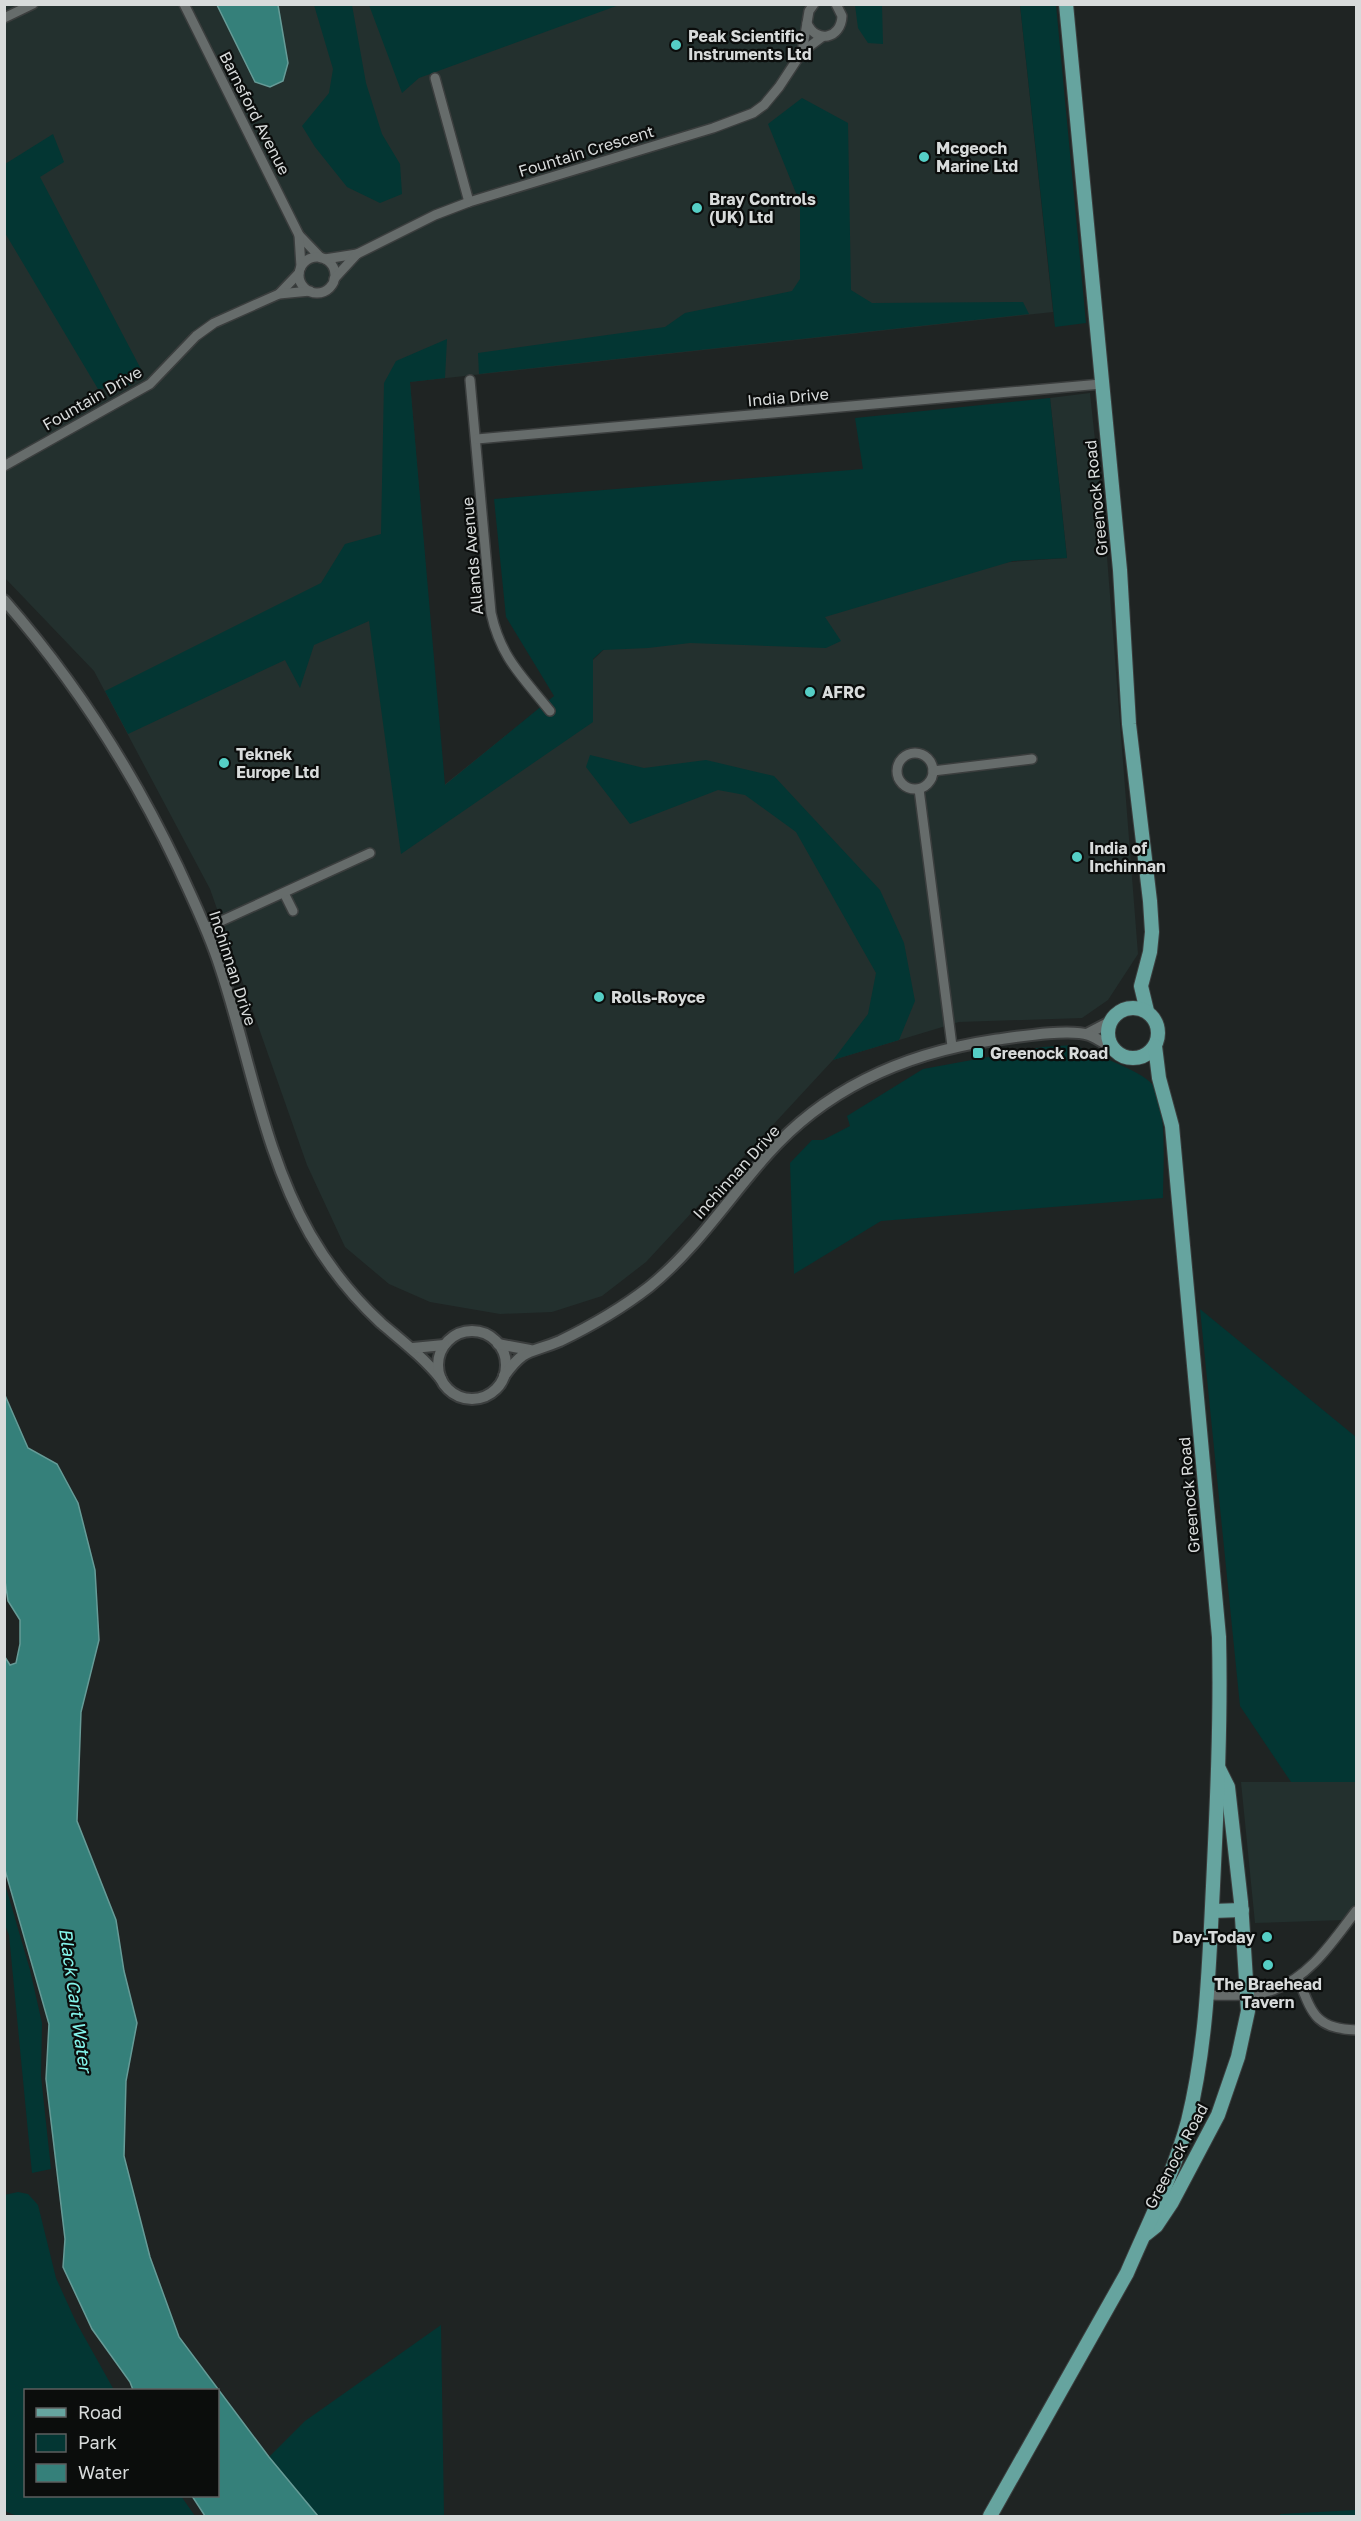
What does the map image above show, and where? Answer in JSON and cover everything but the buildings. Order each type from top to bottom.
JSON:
[{"type":"main road","name":"Greenock Road","points":[[1066,4],[1119,570],[1129,724],[1152,932],[1150,952],[1141,986],[1147,1011]]},
{"type":"main road","name":"Greenock Road","points":[[1123,1010],[1131,996],[1141,986]]},
{"type":"main road","points":[[1132,1007],[1147,1011],[1158,1027],[1155,1046],[1149,1053],[1136,1058],[1125,1057],[1113,1048],[1108,1035],[1110,1022],[1123,1010],[1132,1007]]},
{"type":"main road","name":"Greenock Road","points":[[990,2517],[1127,2273],[1143,2235],[1187,2123],[1198,2070],[1208,1995],[1218,1767],[1219,1636],[1172,1126],[1159,1078],[1155,1046]]},
{"type":"main road","points":[[1136,1058],[1159,1078]]},
{"type":"main road","name":"Greenock Road","points":[[1143,2235],[1156,2226],[1161,2218],[1218,2115],[1238,2057],[1248,2011],[1241,1906],[1227,1787],[1218,1767]]},
{"type":"main road","points":[[1212,1911],[1241,1906]]},
{"type":"street","points":[[4,18],[33,4]]},
{"type":"street","name":"Barnsford Avenue","points":[[184,4],[299,235],[323,258]]},
{"type":"street","name":"Fountain Crescent","points":[[802,52],[809,11],[814,4]]},
{"type":"street","name":"Fountain Crescent","points":[[334,279],[357,254],[405,229],[469,202],[713,128],[753,113],[764,105],[779,87],[802,52],[822,37],[835,34],[840,29],[843,16],[836,4]]},
{"type":"street","points":[[807,23],[815,34],[822,37]]},
{"type":"street","points":[[435,78],[469,202]]},
{"type":"street","name":"Barnsford Avenue","points":[[299,235],[300,270]]},
{"type":"street","name":"Fountain Crescent","points":[[323,258],[357,254]]},
{"type":"street","points":[[311,258],[323,258],[333,267],[332,285],[322,292],[309,291],[301,283],[300,270],[311,258]]},
{"type":"street","name":"Fountain Drive","points":[[279,294],[300,270]]},
{"type":"street","name":"Fountain Drive","points":[[4,466],[150,384],[196,336],[214,323],[279,294],[309,291]]},
{"type":"street","name":"Allands Avenue","points":[[470,380],[491,613],[496,637],[509,660],[550,711]]},
{"type":"street","name":"India Drive","points":[[477,439],[1101,384]]},
{"type":"street","name":"Inchinnan Drive","points":[[4,600],[81,697],[122,761],[162,833],[206,928],[221,969],[266,1131],[293,1202],[323,1254],[355,1297],[400,1339],[413,1348],[441,1379]]},
{"type":"street","points":[[919,753],[929,760],[933,771],[930,782],[914,790],[903,785],[897,774],[899,763],[908,755],[919,753]]},
{"type":"street","points":[[933,771],[1032,759]]},
{"type":"street","points":[[920,789],[952,1046]]},
{"type":"street","points":[[206,928],[370,853]]},
{"type":"street","points":[[284,893],[293,911]]},
{"type":"street","name":"Inchinnan Drive","points":[[504,1376],[516,1360],[530,1350],[557,1342],[608,1316],[650,1286],[688,1250],[769,1153],[819,1109],[876,1073],[952,1046],[1036,1034],[1087,1034],[1110,1022]]},
{"type":"street","name":"Inchinnan Drive","points":[[1087,1034],[1113,1048]]},
{"type":"street","points":[[468,1331],[490,1336],[504,1354],[504,1376],[498,1386],[490,1394],[479,1398],[467,1399],[456,1395],[441,1379],[438,1367],[439,1356],[444,1345],[457,1334],[468,1331]]},
{"type":"street","name":"Inchinnan Drive","points":[[498,1344],[530,1350]]},
{"type":"street","points":[[413,1348],[444,1345]]},
{"type":"street","points":[[1208,1995],[1272,1991],[1298,1978],[1312,1965],[1356,1911]]},
{"type":"street","points":[[1298,1978],[1310,2008],[1319,2021],[1339,2029],[1356,2030]]},
{"type":"shaded area","points":[[5,5],[1020,5],[1053,312],[410,382],[444,785],[555,696],[671,586],[1067,558],[1050,398],[1090,393],[1106,544],[1138,954],[1108,1000],[1082,1018],[959,1022],[833,1060],[646,1262],[602,1296],[552,1312],[500,1314],[430,1302],[389,1284],[345,1247],[307,1165],[210,889],[94,671],[5,578]]},
{"type":"shaded area","points":[[1241,1782],[1356,1782],[1356,1903],[1344,1920],[1255,1923]]},
{"type":"green space","points":[[314,5],[352,5],[366,83],[382,134],[400,164],[402,194],[380,203],[347,187],[315,147],[302,126],[329,93],[333,69]]},
{"type":"green space","points":[[369,5],[619,5],[419,78],[402,93]]},
{"type":"green space","points":[[855,5],[882,5],[883,44],[868,43],[858,28]]},
{"type":"green space","points":[[1020,5],[1056,5],[1086,323],[1055,327]]},
{"type":"green space","points":[[802,98],[848,123],[851,290],[872,303],[1023,302],[1029,314],[479,374],[478,353],[665,327],[685,313],[792,291],[800,279],[800,203],[768,124]]},
{"type":"green space","points":[[53,134],[64,162],[40,177],[143,373],[131,385],[98,389],[5,233],[5,164]]},
{"type":"green space","points":[[447,339],[445,378],[410,382],[445,785],[554,696],[506,617],[494,499],[863,469],[855,418],[1050,398],[1067,558],[1013,561],[825,617],[841,641],[826,648],[690,643],[603,650],[593,659],[593,722],[401,854],[369,621],[314,645],[300,688],[285,660],[128,734],[105,691],[321,583],[345,544],[381,534],[384,383],[396,361]]},
{"type":"green space","points":[[590,755],[644,768],[706,760],[774,776],[880,890],[904,943],[915,1001],[899,1040],[833,1060],[868,1014],[876,973],[796,832],[745,795],[718,790],[630,824],[586,767]]},
{"type":"green space","points":[[1074,1045],[1128,1068],[1152,1084],[1157,1094],[1163,1122],[1163,1198],[881,1221],[794,1274],[790,1163],[812,1140],[823,1140],[850,1126],[847,1116],[923,1069],[1043,1047]]},
{"type":"green space","points":[[1200,1309],[1356,1437],[1356,1782],[1291,1782],[1240,1706]]},
{"type":"green space","points":[[5,1884],[30,1970],[42,2023],[41,2076],[51,2169],[32,2173],[9,1935],[5,1925]]},
{"type":"green space","points":[[18,2192],[28,2194],[38,2205],[56,2278],[76,2322],[113,2389],[24,2389],[24,2497],[182,2497],[195,2516],[17,2516],[7,2512],[4,2507],[4,2195]]},
{"type":"green space","points":[[441,2325],[444,2516],[318,2516],[269,2457],[305,2421]]},
{"type":"green space","points":[[1356,2510],[1356,2516],[1281,2516],[1280,2514]]},
{"type":"water","points":[[217,5],[278,5],[288,63],[283,81],[270,87],[255,82]]},
{"type":"water","name":"Black Cart Water","points":[[4,1393],[28,1448],[57,1464],[78,1503],[95,1570],[99,1640],[81,1712],[77,1821],[116,1920],[124,1971],[137,2023],[126,2081],[124,2156],[150,2257],[179,2337],[218,2389],[133,2389],[92,2329],[63,2267],[65,2239],[46,2079],[49,2024],[5,1870],[5,1657],[10,1665],[16,1663],[20,1644],[20,1620],[8,1601],[5,1581]]},
{"type":"water","points":[[219,2390],[269,2457],[318,2516],[205,2516],[193,2497],[219,2497]]},
{"type":"place","name":"Peak Scientific Instruments Ltd","points":[[676,45]]},
{"type":"place","name":"Mcgeoch Marine Ltd","points":[[924,157]]},
{"type":"place","name":"Bray Controls (UK) Ltd","points":[[697,208]]},
{"type":"place","name":"AFRC","points":[[810,692]]},
{"type":"place","name":"Teknek Europe Ltd","points":[[224,763]]},
{"type":"place","name":"India of Inchinnan","points":[[1077,857]]},
{"type":"place","name":"Rolls-Royce","points":[[599,997]]},
{"type":"place","name":"Greenock Road","points":[[978,1053]]},
{"type":"place","name":"Day-Today","points":[[1267,1937]]},
{"type":"place","name":"The Braehead Tavern","points":[[1268,1965]]}]
